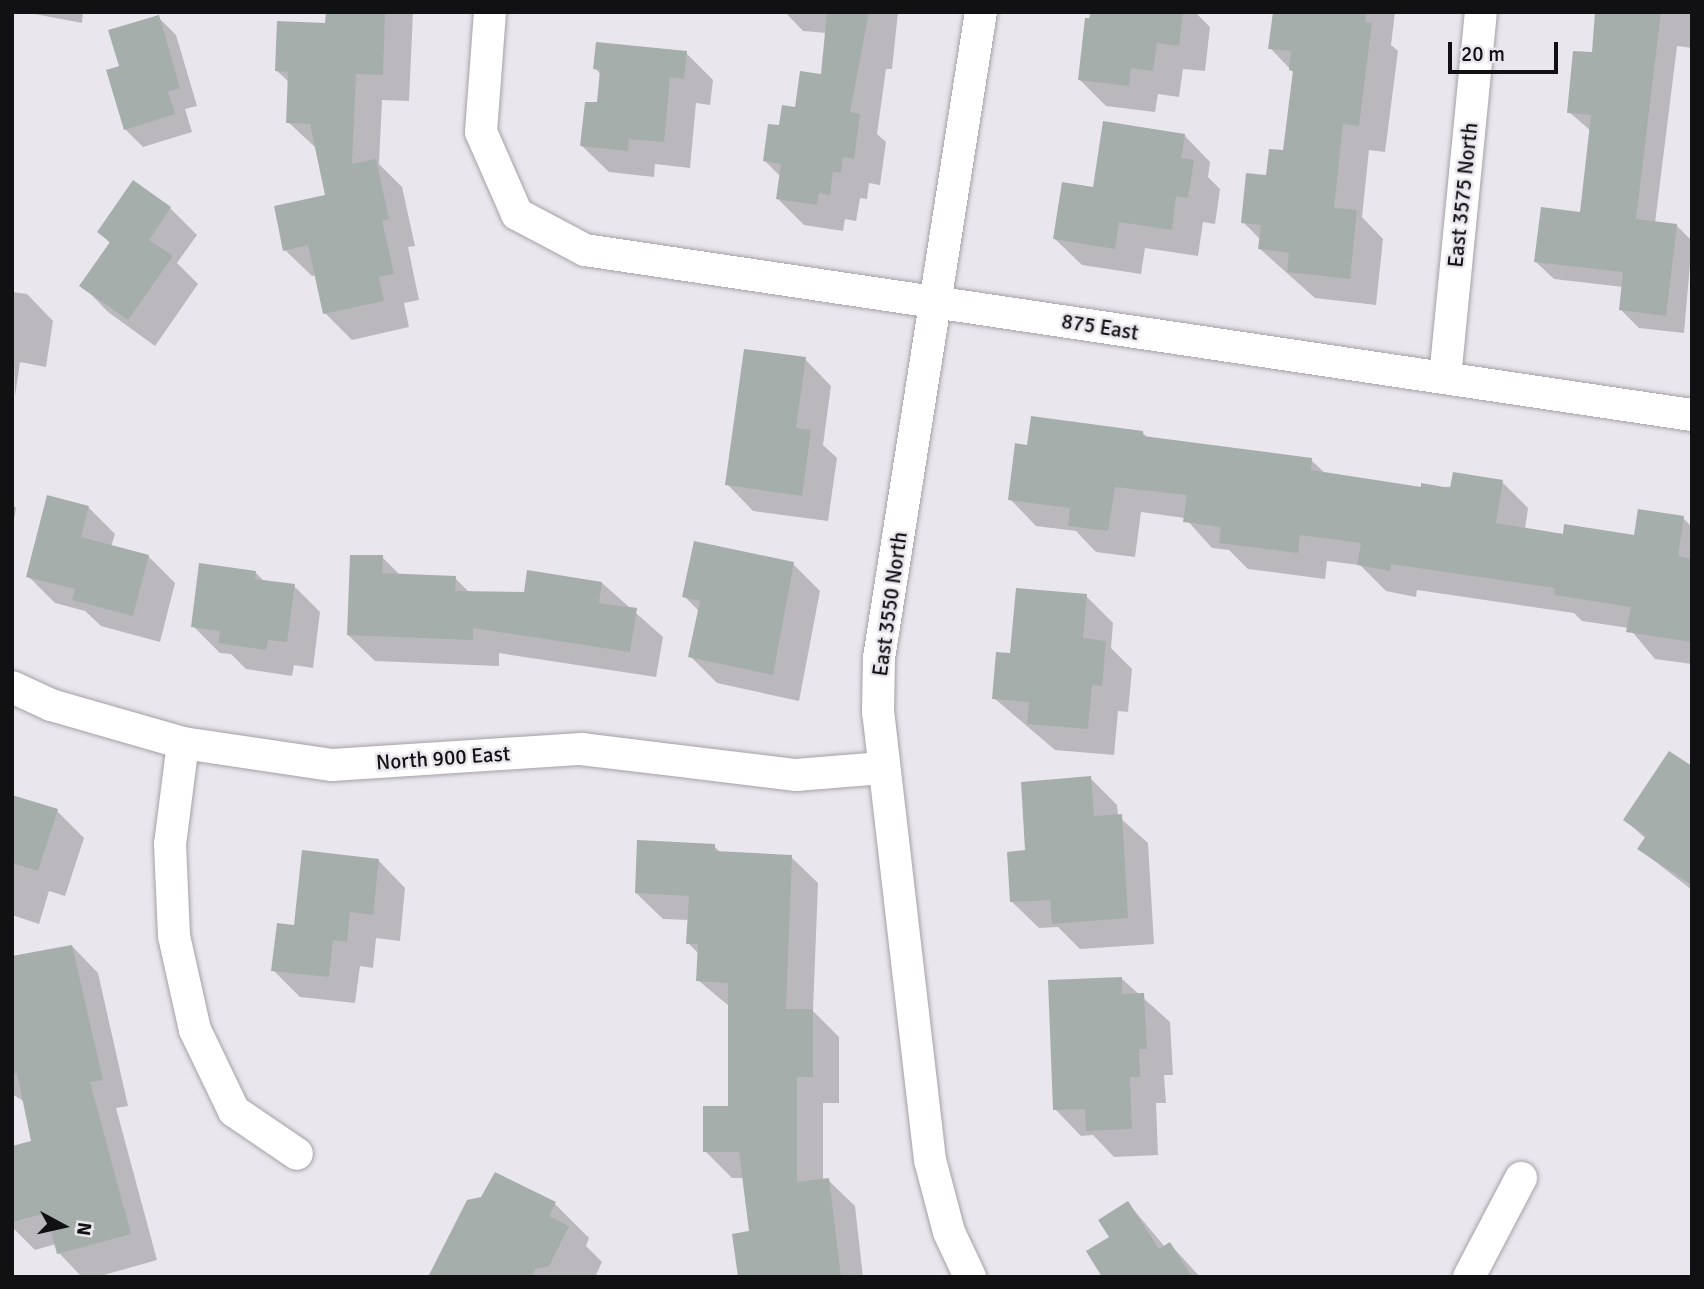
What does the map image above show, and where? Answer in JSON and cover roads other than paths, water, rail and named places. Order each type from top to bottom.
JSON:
[{"type":"street","name":"875 East","points":[[490,12],[481,132],[517,214],[585,250],[1692,415]]},
{"type":"street","name":"East 3550 North","points":[[970,1277],[949,1232],[930,1160],[883,768],[879,658],[981,12]]},
{"type":"street","name":"East 3575 North","points":[[1445,378],[1481,12]]},
{"type":"street","name":"North 900 East","points":[[12,687],[51,705],[183,743],[332,765],[581,748],[796,775],[883,768]]},
{"type":"street","points":[[183,743],[170,844],[174,936],[195,1030],[234,1111],[297,1154]]},
{"type":"street","points":[[1469,1277],[1521,1178]]}]
